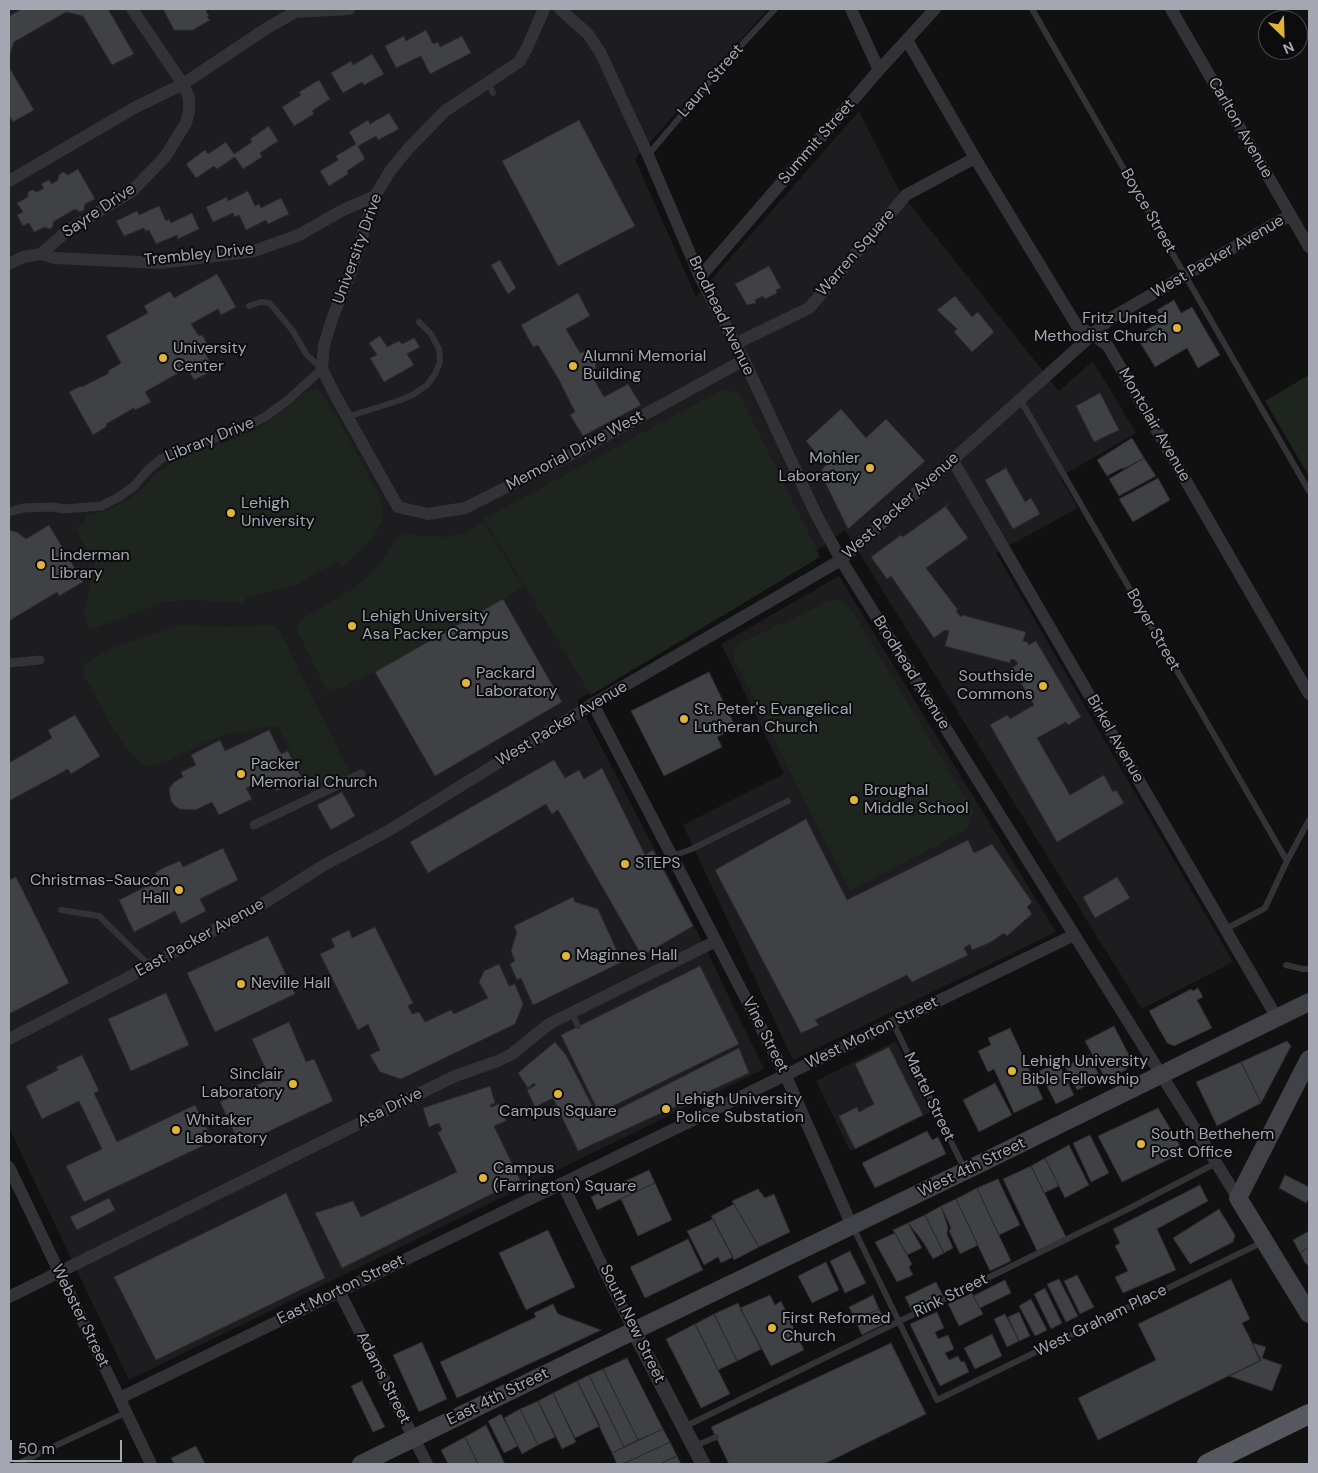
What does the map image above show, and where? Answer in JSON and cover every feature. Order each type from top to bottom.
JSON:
[{"type":"highway","points":[[1207,1464],[1309,1414]]},
{"type":"main road","name":"West 4th Street","points":[[634,1331],[1309,1002]]},
{"type":"main road","points":[[1238,1198],[1309,1060]]},
{"type":"main road","name":"Brodhead Avenue","points":[[1238,1198],[1309,1314]]},
{"type":"main road","name":"East 4th Street","points":[[361,1464],[634,1331]]},
{"type":"street","name":"Sayre Drive","points":[[9,264],[23,257],[41,254],[66,231],[131,192],[165,157],[186,123],[189,111],[188,98],[183,84],[132,9]]},
{"type":"street","points":[[9,180],[134,108],[183,84],[267,28],[298,10],[349,9]]},
{"type":"street","name":"University Drive","points":[[322,369],[324,345],[333,316],[351,272],[375,196],[390,171],[421,134],[445,112],[491,88],[519,62],[544,9]]},
{"type":"street","name":"Brodhead Avenue","points":[[560,9],[588,34],[600,52],[648,155],[700,277],[744,360],[816,514],[841,560],[1238,1198]]},
{"type":"street","points":[[851,9],[879,70]]},
{"type":"street","name":"Summit Street","points":[[700,277],[879,70],[935,9]]},
{"type":"street","name":"Carlton Avenue","points":[[1171,9],[1309,247]]},
{"type":"street","name":"Montclair Avenue","points":[[907,40],[975,158],[1077,326],[1108,346],[1309,694]]},
{"type":"street","name":"Warren Square","points":[[735,344],[809,308],[906,195],[975,158]]},
{"type":"street","name":"Trembley Drive","points":[[41,254],[55,258],[160,263],[254,251],[299,235],[341,211],[375,196]]},
{"type":"street","name":"West Packer Avenue","points":[[388,831],[593,704],[841,560],[1111,318],[1290,215]]},
{"type":"street","name":"Memorial Drive West","points":[[347,417],[398,506],[428,514],[465,508],[576,452],[744,360]]},
{"type":"street","points":[[322,369],[347,417]]},
{"type":"street","name":"Library Drive","points":[[9,512],[23,508],[53,507],[72,509],[101,506],[120,497],[161,459],[176,451],[237,431],[265,417],[287,401],[322,369]]},
{"type":"street","name":"Birkel Avenue","points":[[952,459],[1277,1018]]},
{"type":"street","points":[[9,663],[40,660]]},
{"type":"street","name":"Vine Street","points":[[593,704],[785,1074],[852,1226]]},
{"type":"street","points":[[254,825],[361,774]]},
{"type":"street","name":"East Packer Avenue","points":[[9,1039],[269,900],[324,864],[388,831]]},
{"type":"street","name":"West Morton Street","points":[[562,1183],[1074,935]]},
{"type":"street","name":"Asa Drive","points":[[9,1297],[455,1076],[512,1054],[550,1024],[716,941]]},
{"type":"street","name":"Webster Street","points":[[9,1167],[152,1464]]},
{"type":"street","name":"East Morton Street","points":[[120,1398],[562,1183]]},
{"type":"street","name":"South New Street","points":[[562,1183],[634,1331],[703,1464]]},
{"type":"street","name":"Adams Street","points":[[339,1291],[427,1464]]},
{"type":"lane","name":"Laury Street","points":[[648,155],[733,54],[775,9]]},
{"type":"lane","name":"Boyce Street","points":[[1032,9],[1309,491]]},
{"type":"lane","points":[[248,306],[261,302],[269,303],[293,331],[306,354],[322,369]]},
{"type":"lane","points":[[347,417],[401,400],[427,386],[440,362],[439,349],[431,334],[419,322]]},
{"type":"lane","name":"Boyer Street","points":[[1020,398],[1287,861]]},
{"type":"lane","points":[[672,856],[692,849],[788,801]]},
{"type":"lane","points":[[1226,929],[1265,908],[1309,820]]},
{"type":"lane","points":[[61,910],[99,916],[149,965]]},
{"type":"lane","points":[[1286,965],[1303,970],[1309,969]]},
{"type":"lane","points":[[572,1014],[578,1026]]},
{"type":"lane","name":"Martel Street","points":[[893,1023],[965,1171]]},
{"type":"lane","name":"Rink Street","points":[[684,1427],[1126,1210],[1216,1163]]},
{"type":"lane","name":"Vine Street","points":[[852,1226],[937,1400]]},
{"type":"lane","name":"West Graham Place","points":[[937,1400],[1264,1241]]},
{"type":"lane","points":[[17,1464],[126,1412]]},
{"type":"lane","points":[[694,1447],[716,1437]]},
{"type":"shaded area","name":"Lehigh University Asa Packer Campus","points":[[9,9],[768,9],[635,159],[696,297],[859,111],[900,192],[1059,391],[1093,361],[1136,433],[1060,477],[1078,508],[996,553],[1233,962],[1142,1009],[845,530],[816,551],[577,700],[700,937],[764,1069],[129,1380],[9,1128]]},
{"type":"shaded area","points":[[1309,375],[1309,476],[1265,401]]},
{"type":"shaded area","points":[[317,388],[338,418],[382,502],[382,523],[369,542],[343,567],[339,561],[295,585],[246,597],[245,603],[188,600],[165,602],[89,630],[84,613],[94,562],[75,528],[84,524],[86,516],[112,508],[126,501],[142,489],[156,473],[189,452],[223,443],[262,426],[304,393]]},
{"type":"shaded area","points":[[723,389],[739,393],[820,557],[591,695],[484,519]]},
{"type":"shaded area","points":[[484,522],[523,587],[375,672],[328,693],[297,629],[301,619],[342,596],[363,581],[382,561],[402,532],[444,537],[467,532]]},
{"type":"shaded area","name":"Broughal Middle School","points":[[839,576],[1056,932],[793,1060],[683,825],[784,774],[721,644]]},
{"type":"shaded area","points":[[832,600],[844,601],[848,605],[974,812],[966,830],[850,891],[733,658],[734,646]]},
{"type":"shaded area","points":[[180,625],[229,627],[270,625],[279,629],[351,776],[312,795],[278,726],[263,727],[250,732],[235,731],[211,740],[162,764],[145,766],[130,752],[115,732],[83,674],[85,663],[110,649]]},
{"type":"shaded area","points":[[896,1041],[931,1112],[850,1151],[816,1081]]},
{"type":"building","points":[[22,9],[108,9],[134,54],[112,65],[83,16],[66,12],[14,42],[9,57],[9,16]]},
{"type":"building","points":[[163,9],[208,9],[206,11],[209,16],[207,17],[210,20],[193,30],[174,30]]},
{"type":"building","points":[[426,30],[433,44],[438,42],[440,47],[462,36],[471,53],[430,74],[421,56],[396,68],[385,46],[404,36],[406,41]]},
{"type":"building","points":[[372,54],[384,74],[364,85],[362,82],[343,93],[331,73],[351,61],[353,65]]},
{"type":"building","points":[[9,67],[34,110],[13,122],[9,115]]},
{"type":"building","points":[[319,80],[330,99],[312,111],[314,114],[294,126],[282,107],[301,95],[299,92]]},
{"type":"building","points":[[389,113],[399,129],[378,140],[376,136],[358,146],[365,159],[347,171],[348,174],[329,186],[320,171],[338,160],[336,156],[356,144],[349,132],[368,120],[370,124]]},
{"type":"building","points":[[579,120],[635,226],[558,266],[502,161]]},
{"type":"building","points":[[269,126],[278,141],[260,153],[262,157],[243,169],[235,157],[217,169],[214,166],[196,178],[186,164],[205,150],[208,154],[226,142],[234,154],[252,142],[250,139]]},
{"type":"building","points":[[78,169],[95,199],[85,204],[84,210],[80,212],[75,209],[53,222],[53,227],[49,229],[45,227],[34,232],[29,223],[23,226],[17,215],[23,212],[17,203],[28,197],[28,192],[32,190],[37,192],[44,188],[41,184],[49,180],[52,184],[58,180],[59,175],[63,172],[68,175]]},
{"type":"building","points":[[248,191],[255,206],[259,204],[261,208],[281,198],[289,214],[268,224],[266,220],[246,230],[239,215],[235,217],[233,213],[213,222],[206,207],[227,197],[228,201]]},
{"type":"building","points":[[159,206],[166,221],[169,219],[171,223],[192,213],[199,229],[178,239],[177,235],[156,244],[149,230],[145,231],[144,228],[124,236],[116,221],[137,211],[139,215]]},
{"type":"building","points":[[500,260],[516,288],[508,294],[491,265]]},
{"type":"building","points":[[769,266],[781,288],[776,290],[777,293],[765,299],[763,296],[755,300],[756,303],[747,305],[735,284]]},
{"type":"building","name":"University Center","points":[[217,274],[236,307],[221,315],[218,309],[191,324],[198,335],[203,336],[208,346],[208,351],[205,353],[214,370],[194,380],[187,368],[145,392],[151,402],[135,410],[134,408],[106,424],[107,426],[93,435],[69,392],[109,373],[108,371],[121,363],[106,336],[148,313],[144,306],[170,291],[174,298]]},
{"type":"building","name":"Alumni Memorial Building","points":[[578,293],[590,316],[566,329],[580,353],[587,351],[593,353],[596,369],[591,374],[604,397],[628,384],[641,405],[583,436],[570,415],[575,412],[559,380],[538,345],[533,347],[521,325]]},
{"type":"building","points":[[955,296],[972,317],[978,312],[994,332],[972,352],[954,332],[957,329],[937,310]]},
{"type":"building","name":"Fritz United Methodist Church","points":[[1174,300],[1181,313],[1192,307],[1220,355],[1198,368],[1187,348],[1155,367],[1136,336],[1163,320],[1157,310]]},
{"type":"building","points":[[380,336],[387,347],[399,341],[402,344],[414,338],[420,347],[407,354],[414,365],[384,382],[370,358],[377,355],[369,343]]},
{"type":"building","points":[[1100,393],[1119,430],[1094,442],[1076,406]]},
{"type":"building","name":"Mohler Laboratory","points":[[841,409],[866,438],[886,419],[925,461],[848,529],[820,472],[826,465],[806,441]]},
{"type":"building","points":[[1132,438],[1144,458],[1107,476],[1097,460]]},
{"type":"building","points":[[1144,458],[1156,476],[1119,496],[1109,479]]},
{"type":"building","points":[[1006,468],[1025,502],[1031,498],[1040,514],[1013,529],[985,480]]},
{"type":"building","points":[[1158,478],[1170,500],[1133,522],[1119,499]]},
{"type":"building","name":"Southside Commons","points":[[950,503],[946,507],[968,538],[926,568],[958,610],[956,611],[961,617],[962,615],[1026,632],[1023,641],[1029,645],[1036,641],[1081,717],[1068,725],[1066,722],[1037,738],[1070,795],[1104,775],[1113,792],[1116,790],[1124,803],[1057,842],[990,725],[1007,715],[1010,719],[1034,705],[1012,668],[1018,664],[1015,660],[1011,659],[1010,663],[945,646],[949,631],[945,630],[934,638],[891,576],[887,579],[871,557],[901,535],[903,537]]},
{"type":"building","name":"Linderman Library","points":[[49,525],[83,582],[59,596],[57,592],[9,621],[9,530],[17,532],[26,539]]},
{"type":"building","name":"Packard Laboratory","points":[[503,599],[562,702],[435,776],[375,672]]},
{"type":"building","name":"St. Peter's Evangelical Lutheran Church","points":[[709,672],[736,728],[717,737],[722,747],[664,776],[631,711]]},
{"type":"building","points":[[75,715],[100,756],[71,774],[68,769],[9,801],[9,763],[52,738],[48,730]]},
{"type":"building","name":"Packer Memorial Church","points":[[269,730],[281,754],[288,751],[302,778],[276,791],[269,777],[246,788],[252,799],[219,815],[212,802],[195,810],[179,809],[174,805],[171,801],[169,789],[174,782],[183,777],[181,772],[196,765],[191,755],[220,740],[225,751]]},
{"type":"building","name":"STEPS","points":[[554,760],[565,778],[579,770],[584,779],[602,768],[645,855],[653,850],[693,926],[642,956],[558,810],[552,814],[546,804],[428,873],[410,842]]},
{"type":"building","points":[[342,792],[355,816],[331,830],[317,805]]},
{"type":"building","name":"Broughal Middle School","points":[[806,819],[847,900],[968,840],[974,853],[992,844],[1032,902],[1027,907],[1032,914],[1007,936],[1004,933],[991,942],[972,950],[970,944],[964,948],[968,955],[912,982],[907,975],[815,1020],[819,1025],[801,1033],[715,870]]},
{"type":"building","name":"Christmas-Saucon Hall","points":[[223,848],[238,880],[200,899],[206,911],[181,924],[175,911],[134,932],[119,900],[159,880],[155,873],[163,868],[180,861],[183,867]]},
{"type":"building","points":[[16,877],[69,983],[9,1014],[9,880]]},
{"type":"building","points":[[1117,877],[1130,898],[1095,918],[1083,897]]},
{"type":"building","name":"Maginnes Hall","points":[[573,897],[575,902],[598,909],[622,962],[533,1005],[521,978],[517,980],[510,964],[515,961],[511,951],[517,932],[514,926]]},
{"type":"building","points":[[375,927],[413,1003],[408,1006],[412,1014],[419,1012],[425,1022],[451,1010],[454,1014],[488,998],[479,982],[484,971],[499,964],[509,986],[515,984],[523,1004],[515,1024],[401,1079],[380,1072],[370,1055],[380,1050],[368,1024],[358,1030],[320,954],[335,947],[331,939],[349,930],[352,938]]},
{"type":"building","name":"Neville Hall","points":[[268,936],[295,994],[215,1032],[187,973]]},
{"type":"building","points":[[700,966],[739,1044],[599,1113],[561,1035]]},
{"type":"building","points":[[1198,988],[1203,997],[1197,1000],[1212,1028],[1174,1046],[1167,1043],[1149,1011],[1191,989],[1193,991]]},
{"type":"building","points":[[166,993],[189,1045],[131,1071],[108,1019]]},
{"type":"building","name":"Sinclair Laboratory","points":[[289,1022],[306,1062],[314,1059],[333,1101],[240,1145],[220,1102],[270,1079],[252,1039]]},
{"type":"building","points":[[1114,1026],[1132,1061],[1126,1070],[1106,1080],[1085,1041]]},
{"type":"building","name":"Lehigh University Bible Fellowship","points":[[1010,1028],[1043,1099],[1014,1113],[994,1069],[988,1072],[978,1051],[991,1045],[988,1038]]},
{"type":"building","points":[[1287,1041],[1291,1046],[1261,1103],[1241,1062]]},
{"type":"building","name":"Campus Square","points":[[555,1042],[566,1055],[599,1119],[739,1048],[749,1073],[578,1151],[553,1098],[535,1107],[527,1090],[536,1085],[534,1083],[528,1088],[518,1073]]},
{"type":"building","points":[[889,1047],[923,1115],[855,1149],[839,1116],[857,1107],[859,1112],[874,1104],[855,1064]]},
{"type":"building","name":"Whitaker Laboratory","points":[[82,1055],[99,1091],[94,1093],[117,1142],[195,1105],[213,1141],[84,1202],[66,1166],[102,1149],[79,1101],[42,1119],[26,1086],[58,1070],[56,1067]]},
{"type":"building","points":[[1089,1055],[1101,1079],[1077,1090],[1065,1066]]},
{"type":"building","points":[[1058,1062],[1074,1095],[1056,1104],[1039,1071]]},
{"type":"building","points":[[1241,1062],[1261,1103],[1217,1126],[1196,1082]]},
{"type":"building","points":[[995,1083],[1012,1115],[979,1132],[963,1100]]},
{"type":"building","name":"Campus (Farrington) Square","points":[[490,1086],[495,1103],[490,1105],[491,1107],[499,1104],[506,1121],[494,1126],[520,1180],[342,1268],[315,1213],[353,1201],[361,1217],[457,1172],[438,1133],[442,1130],[439,1123],[429,1127],[423,1108]]},
{"type":"building","name":"South Bethehem Post Office","points":[[1158,1108],[1184,1152],[1122,1182],[1098,1136]]},
{"type":"building","points":[[927,1131],[932,1140],[938,1137],[946,1154],[875,1188],[862,1163]]},
{"type":"building","points":[[1090,1135],[1109,1173],[1091,1182],[1073,1143]]},
{"type":"building","points":[[1069,1145],[1089,1185],[1065,1198],[1045,1158]]},
{"type":"building","points":[[1045,1158],[1059,1186],[1044,1193],[1031,1166]]},
{"type":"building","points":[[1031,1166],[1066,1237],[1037,1251],[1003,1179]]},
{"type":"building","points":[[649,1170],[655,1183],[597,1210],[591,1197]]},
{"type":"building","points":[[1285,1175],[1309,1187],[1309,1197],[1306,1203],[1279,1188]]},
{"type":"building","points":[[998,1179],[1020,1225],[999,1235],[977,1188]]},
{"type":"building","points":[[655,1183],[672,1220],[638,1236],[621,1199]]},
{"type":"building","points":[[1200,1185],[1208,1201],[1157,1229],[1176,1270],[1123,1293],[1115,1277],[1128,1271],[1115,1246],[1120,1243],[1113,1229]]},
{"type":"building","points":[[977,1188],[1011,1261],[990,1271],[956,1199]]},
{"type":"building","points":[[758,1189],[765,1198],[774,1194],[790,1232],[759,1247],[732,1201]]},
{"type":"building","points":[[286,1193],[325,1278],[156,1360],[114,1277]]},
{"type":"building","points":[[109,1198],[115,1210],[77,1230],[70,1217]]},
{"type":"building","points":[[956,1199],[978,1245],[960,1254],[949,1231],[951,1228],[941,1206]]},
{"type":"building","points":[[734,1204],[759,1247],[734,1260],[711,1216]]},
{"type":"building","points":[[941,1206],[948,1227],[947,1234],[953,1248],[944,1253],[925,1215]]},
{"type":"building","points":[[1219,1209],[1235,1235],[1233,1242],[1190,1264],[1173,1238]]},
{"type":"building","points":[[925,1215],[944,1253],[933,1259],[908,1223]]},
{"type":"building","points":[[713,1219],[733,1257],[721,1263],[718,1257],[704,1265],[687,1231]]},
{"type":"building","points":[[908,1223],[922,1248],[907,1255],[893,1230]]},
{"type":"building","points":[[548,1230],[575,1287],[526,1310],[499,1253]]},
{"type":"building","points":[[1309,1231],[1309,1247],[1300,1253],[1293,1240]]},
{"type":"building","points":[[895,1233],[912,1264],[909,1267],[913,1275],[897,1282],[875,1242]]},
{"type":"building","points":[[688,1239],[703,1270],[645,1298],[630,1267]]},
{"type":"building","points":[[1309,1247],[1309,1264],[1308,1265],[1300,1253]]},
{"type":"building","points":[[850,1251],[866,1283],[845,1293],[830,1261]]},
{"type":"building","points":[[826,1262],[839,1290],[812,1303],[798,1276]]},
{"type":"building","points":[[1077,1275],[1094,1307],[1080,1314],[1064,1281]]},
{"type":"building","points":[[1059,1279],[1078,1316],[1066,1322],[1047,1284]]},
{"type":"building","points":[[1231,1279],[1250,1319],[1242,1323],[1261,1360],[1098,1440],[1078,1398],[1156,1360],[1138,1324]]},
{"type":"building","points":[[1005,1280],[1011,1293],[980,1308],[973,1296]]},
{"type":"building","points":[[936,1282],[943,1296],[912,1311],[905,1297]]},
{"type":"building","points":[[1045,1288],[1062,1323],[1051,1329],[1034,1294]]},
{"type":"building","points":[[972,1293],[983,1314],[959,1326],[948,1304]]},
{"type":"building","name":"First Reformed Church","points":[[770,1295],[775,1305],[781,1301],[804,1350],[771,1366],[740,1308]]},
{"type":"building","points":[[873,1295],[879,1309],[855,1320],[849,1307]]},
{"type":"building","points":[[1031,1299],[1047,1330],[1035,1336],[1019,1306]]},
{"type":"building","points":[[738,1303],[761,1349],[737,1361],[714,1314]]},
{"type":"building","points":[[553,1304],[558,1314],[601,1330],[457,1398],[440,1362],[536,1317],[534,1313]]},
{"type":"building","points":[[879,1309],[886,1323],[862,1335],[855,1320]]},
{"type":"building","points":[[937,1312],[944,1328],[935,1332],[938,1339],[948,1335],[954,1349],[945,1353],[949,1360],[958,1356],[961,1362],[964,1361],[969,1372],[940,1386],[910,1324]]},
{"type":"building","points":[[1019,1312],[1030,1336],[1019,1341],[1008,1317]]},
{"type":"building","points":[[714,1314],[737,1361],[718,1370],[695,1324]]},
{"type":"building","points":[[1005,1314],[1019,1341],[1007,1347],[994,1319]]},
{"type":"building","points":[[695,1324],[730,1394],[701,1408],[666,1339]]},
{"type":"building","points":[[992,1334],[1002,1356],[975,1369],[964,1348]]},
{"type":"building","points":[[422,1342],[447,1399],[419,1412],[393,1355]]},
{"type":"building","points":[[891,1343],[926,1414],[824,1464],[729,1464],[711,1427]]},
{"type":"building","points":[[1252,1343],[1266,1347],[1262,1358],[1282,1365],[1272,1391],[1229,1376],[1260,1361]]},
{"type":"building","points":[[627,1358],[663,1429],[638,1440],[603,1369]]},
{"type":"building","points":[[603,1369],[638,1440],[624,1447],[589,1375]]},
{"type":"building","points":[[589,1375],[624,1447],[612,1453],[577,1381]]},
{"type":"building","points":[[362,1381],[385,1427],[373,1432],[351,1386]]},
{"type":"building","points":[[577,1381],[600,1426],[575,1438],[553,1393]]},
{"type":"building","points":[[553,1393],[576,1442],[562,1449],[538,1401]]},
{"type":"building","points":[[538,1401],[555,1437],[538,1445],[520,1409]]},
{"type":"building","points":[[520,1409],[538,1445],[522,1454],[504,1418]]},
{"type":"building","points":[[501,1414],[518,1446],[504,1453],[488,1421]]},
{"type":"building","points":[[486,1425],[505,1464],[478,1464],[465,1437]]},
{"type":"building","points":[[663,1429],[670,1442],[623,1464],[617,1464],[612,1453]]},
{"type":"building","points":[[465,1437],[478,1464],[448,1464],[441,1450]]},
{"type":"building","points":[[670,1442],[677,1456],[660,1464],[623,1464]]},
{"type":"building","points":[[196,1446],[205,1464],[174,1464],[171,1458]]},
{"type":"building","points":[[677,1456],[681,1464],[660,1464]]},
{"type":"place","name":"Fritz United Methodist Church","points":[[1177,328]]},
{"type":"place","name":"University Center","points":[[163,358]]},
{"type":"place","name":"Alumni Memorial Building","points":[[573,366]]},
{"type":"place","name":"Mohler Laboratory","points":[[870,468]]},
{"type":"place","name":"Lehigh University","points":[[231,513]]},
{"type":"place","name":"Linderman Library","points":[[41,565]]},
{"type":"place","name":"Lehigh University Asa Packer Campus","points":[[352,626]]},
{"type":"place","name":"Packard Laboratory","points":[[466,683]]},
{"type":"place","name":"Southside Commons","points":[[1043,686]]},
{"type":"place","name":"St. Peter's Evangelical Lutheran Church","points":[[684,719]]},
{"type":"place","name":"Packer Memorial Church","points":[[241,774]]},
{"type":"place","name":"Broughal Middle School","points":[[854,800]]},
{"type":"place","name":"STEPS","points":[[625,864]]},
{"type":"place","name":"Christmas-Saucon Hall","points":[[179,890]]},
{"type":"place","name":"Maginnes Hall","points":[[566,956]]},
{"type":"place","name":"Neville Hall","points":[[241,984]]},
{"type":"place","name":"Lehigh University Bible Fellowship","points":[[1012,1071]]},
{"type":"place","name":"Sinclair Laboratory","points":[[293,1084]]},
{"type":"place","name":"Campus Square","points":[[558,1094]]},
{"type":"place","name":"Lehigh University Police Substation","points":[[666,1109]]},
{"type":"place","name":"Whitaker Laboratory","points":[[176,1130]]},
{"type":"place","name":"South Bethehem Post Office","points":[[1141,1144]]},
{"type":"place","name":"Campus (Farrington) Square","points":[[483,1178]]},
{"type":"place","name":"First Reformed Church","points":[[772,1328]]}]
